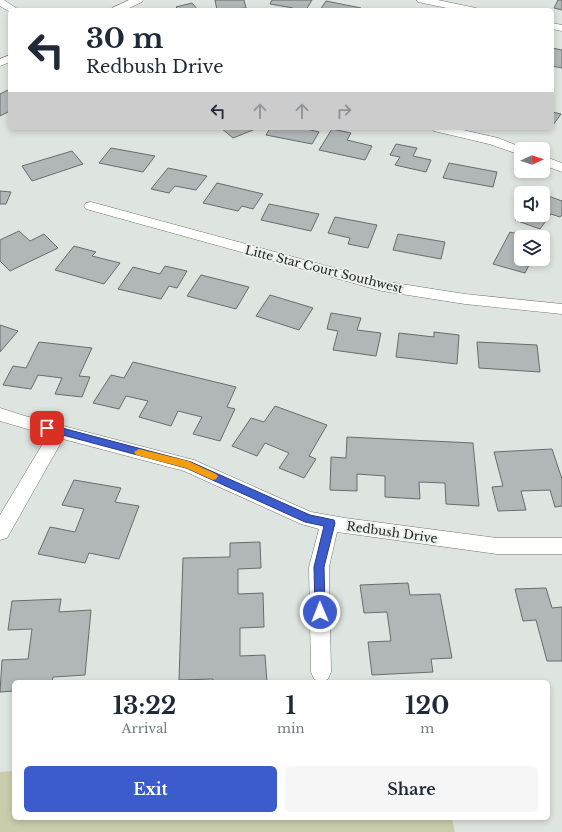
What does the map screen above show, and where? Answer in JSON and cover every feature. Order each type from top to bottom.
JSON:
[{"type":"street","points":[[120,8],[138,0]]},
{"type":"street","points":[[422,0],[462,8]]},
{"type":"street","points":[[0,2],[10,8]]},
{"type":"street","points":[[446,130],[493,141],[514,148]]},
{"type":"street","points":[[550,163],[562,168]]},
{"type":"street","name":"Litte Star Court Southwest","points":[[91,206],[382,286],[465,299],[562,309]]},
{"type":"street","name":"Redbush Drive","points":[[0,414],[188,465],[308,519],[497,546],[562,546]]},
{"type":"street","points":[[0,532],[59,431]]},
{"type":"street","points":[[322,672],[319,567],[330,523]]},
{"type":"green space","points":[[12,771],[12,820],[452,820],[455,832],[0,832],[0,772]]},
{"type":"building","points":[[215,0],[244,0],[246,8],[217,8]]},
{"type":"building","points":[[272,0],[312,0],[307,8],[293,8],[270,4]]},
{"type":"building","points":[[558,0],[562,0],[562,10],[554,8]]},
{"type":"building","points":[[326,1],[361,8],[321,8]]},
{"type":"building","points":[[192,3],[196,8],[177,8],[176,7]]},
{"type":"building","points":[[554,48],[562,50],[562,68],[554,66]]},
{"type":"building","points":[[8,90],[8,112],[0,116],[0,94]]},
{"type":"building","points":[[554,112],[561,114],[554,124]]},
{"type":"building","points":[[223,130],[253,130],[233,138]]},
{"type":"building","points":[[269,130],[310,130],[319,132],[312,144],[266,135]]},
{"type":"building","points":[[331,130],[351,133],[347,140],[372,146],[365,160],[319,150]]},
{"type":"building","points":[[396,144],[417,148],[413,156],[431,160],[426,172],[395,165],[400,157],[390,155]]},
{"type":"building","points":[[111,148],[155,156],[143,172],[99,163]]},
{"type":"building","points":[[72,151],[83,164],[32,181],[22,166]]},
{"type":"building","points":[[449,163],[497,172],[493,187],[443,178]]},
{"type":"building","points":[[168,168],[207,176],[196,190],[175,186],[169,193],[151,189]]},
{"type":"building","points":[[217,183],[263,194],[253,209],[242,206],[238,211],[203,203]]},
{"type":"building","points":[[0,191],[11,192],[6,204],[0,204]]},
{"type":"building","points":[[550,197],[562,201],[562,215],[560,217],[551,214],[550,215]]},
{"type":"building","points":[[269,204],[319,214],[311,231],[261,220]]},
{"type":"building","points":[[335,217],[377,225],[368,248],[348,244],[350,238],[328,233]]},
{"type":"building","points":[[521,222],[545,222],[540,229]]},
{"type":"building","points":[[19,231],[30,241],[44,234],[58,248],[10,271],[0,261],[0,240]]},
{"type":"building","points":[[510,232],[514,233],[514,266],[528,266],[525,273],[493,264]]},
{"type":"building","points":[[398,234],[445,242],[441,259],[393,250]]},
{"type":"building","points":[[74,246],[96,252],[92,256],[120,263],[104,284],[55,270]]},
{"type":"building","points":[[165,266],[187,271],[177,288],[169,286],[161,299],[118,289],[133,267],[160,274]]},
{"type":"building","points":[[201,275],[249,287],[236,309],[187,296]]},
{"type":"building","points":[[270,295],[313,308],[299,330],[256,316]]},
{"type":"building","points":[[331,313],[361,318],[357,330],[381,333],[376,356],[333,350],[338,331],[327,329]]},
{"type":"building","points":[[0,325],[18,331],[0,352]]},
{"type":"building","points":[[434,332],[459,335],[457,364],[396,357],[399,333],[434,337]]},
{"type":"building","points":[[39,342],[92,348],[79,376],[90,377],[82,397],[55,394],[62,378],[38,375],[31,389],[3,385],[13,366],[26,368]]},
{"type":"building","points":[[477,342],[537,345],[540,372],[479,368]]},
{"type":"building","points":[[133,362],[236,387],[227,407],[235,409],[220,441],[193,434],[202,417],[178,411],[171,426],[139,417],[148,401],[126,396],[119,409],[93,403],[111,375],[124,378]]},
{"type":"building","points":[[275,406],[327,425],[309,456],[316,459],[304,478],[279,468],[289,453],[265,443],[257,456],[232,446],[251,418],[264,422]]},
{"type":"building","points":[[347,437],[473,443],[479,506],[446,504],[445,483],[419,482],[420,499],[385,497],[385,476],[357,474],[357,491],[330,490],[331,457],[346,458]]},
{"type":"building","points":[[552,449],[562,479],[562,506],[555,507],[550,490],[521,491],[526,510],[498,511],[492,487],[503,486],[494,452]]},
{"type":"building","points":[[74,480],[121,488],[115,502],[139,506],[119,559],[89,553],[85,563],[38,554],[50,527],[75,532],[84,509],[62,505]]},
{"type":"building","points":[[260,542],[261,568],[238,569],[238,594],[263,593],[264,627],[240,628],[240,656],[265,655],[267,680],[179,680],[183,558],[230,557],[230,543]]},
{"type":"building","points":[[408,583],[410,595],[440,594],[452,658],[431,659],[433,672],[372,675],[368,642],[391,641],[387,612],[364,613],[360,585]]},
{"type":"building","points":[[546,588],[552,608],[562,607],[562,661],[547,661],[536,620],[523,621],[515,589]]},
{"type":"building","points":[[61,599],[59,612],[91,610],[85,675],[53,677],[52,680],[12,680],[12,691],[0,692],[2,660],[28,659],[32,629],[8,630],[12,601]]},
{"type":"slow traffic","points":[[139,452],[188,465],[213,476]]},
{"type":"route","points":[[47,428],[188,465],[308,519],[330,523],[319,567],[320,612]]}]
